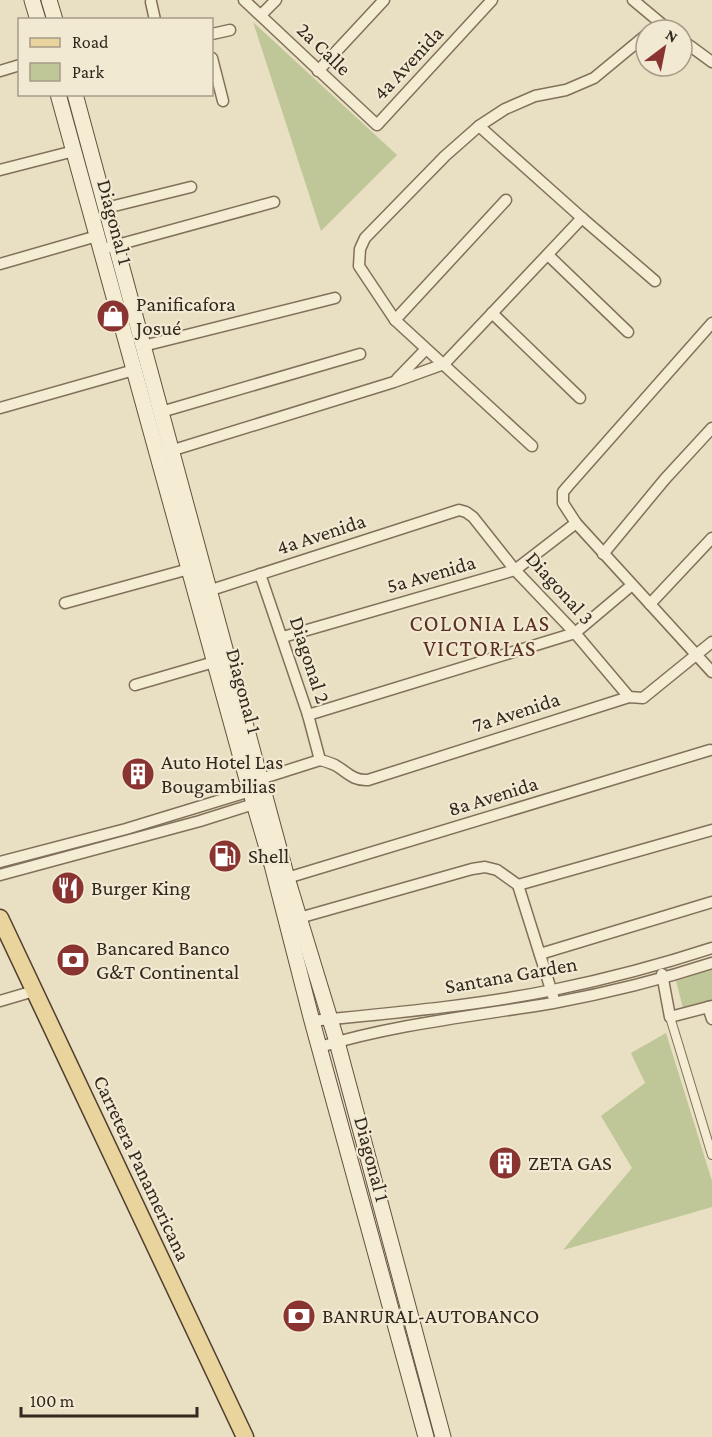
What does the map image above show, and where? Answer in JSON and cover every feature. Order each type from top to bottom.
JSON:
[{"type":"main road","points":[[32,0],[37,18]]},
{"type":"main road","points":[[49,0],[54,18]]},
{"type":"main road","name":"Diagonal 1","points":[[59,96],[74,152],[143,346],[161,412],[165,453],[189,569],[203,592],[214,662],[287,878],[337,1042],[443,1437]]},
{"type":"main road","name":"Diagonal 1","points":[[76,96],[106,208],[105,243],[134,370],[165,453],[257,791],[272,865],[312,1021],[426,1437]]},
{"type":"main road","name":"Carretera Panamericana","points":[[0,918],[245,1437]]},
{"type":"street","name":"2a Calle","points":[[244,0],[377,125]]},
{"type":"street","points":[[261,15],[276,0]]},
{"type":"street","points":[[318,72],[384,0]]},
{"type":"street","name":"4a Avenida","points":[[377,125],[492,0]]},
{"type":"street","points":[[635,0],[648,18]]},
{"type":"street","points":[[151,2],[155,18]]},
{"type":"street","points":[[213,34],[230,30]]},
{"type":"street","points":[[532,446],[395,320],[359,266],[360,249],[365,238],[445,156],[479,126],[506,109],[535,96],[566,90],[594,78],[634,45]]},
{"type":"street","points":[[694,49],[712,62]]},
{"type":"street","points":[[213,62],[223,101]]},
{"type":"street","points":[[0,71],[18,66]]},
{"type":"street","points":[[479,126],[655,280]]},
{"type":"street","points":[[0,170],[74,152]]},
{"type":"street","points":[[106,208],[191,187]]},
{"type":"street","points":[[395,320],[506,200]]},
{"type":"street","points":[[0,264],[105,243],[274,202]]},
{"type":"street","points":[[165,453],[394,382],[444,364],[582,218]]},
{"type":"street","points":[[548,255],[628,332]]},
{"type":"street","points":[[143,346],[334,298]]},
{"type":"street","points":[[492,313],[580,398]]},
{"type":"street","points":[[711,325],[564,492],[563,503],[576,523],[603,554],[712,672]]},
{"type":"street","points":[[394,382],[426,349]]},
{"type":"street","points":[[161,412],[360,354]]},
{"type":"street","points":[[0,408],[134,370]]},
{"type":"street","points":[[603,554],[664,479],[712,428]]},
{"type":"street","name":"4a Avenida","points":[[203,592],[459,510]]},
{"type":"street","name":"Diagonal 3","points":[[459,510],[473,517],[515,570],[575,633],[629,697]]},
{"type":"street","name":"5a Avenida","points":[[283,637],[515,570],[576,523]]},
{"type":"street","points":[[650,604],[712,538]]},
{"type":"street","points":[[65,603],[189,569]]},
{"type":"street","name":"Diagonal 2","points":[[260,574],[283,637],[320,760]]},
{"type":"street","points":[[308,715],[575,633],[632,585]]},
{"type":"street","name":"7a Avenida","points":[[320,760],[334,765],[352,778],[368,780],[629,697],[637,699],[647,697],[712,642]]},
{"type":"street","points":[[135,686],[214,662]]},
{"type":"street","name":"8a Avenida","points":[[287,878],[710,750]]},
{"type":"street","points":[[0,875],[213,817],[257,791],[320,760]]},
{"type":"street","points":[[0,862],[257,791]]},
{"type":"street","points":[[518,885],[712,830]]},
{"type":"street","points":[[54,848],[57,859]]},
{"type":"street","points":[[299,918],[472,869],[486,867],[497,870],[518,885],[556,1002]]},
{"type":"street","points":[[540,954],[712,902]]},
{"type":"street","name":"Santana Garden","points":[[312,1021],[390,1013],[551,990],[659,965],[712,948]]},
{"type":"street","name":"Santana Garden","points":[[320,1047],[395,1030],[556,1002],[664,979],[712,963]]},
{"type":"street","points":[[659,965],[664,979],[670,1017],[712,1155]]},
{"type":"street","points":[[0,1002],[34,991]]},
{"type":"street","points":[[670,1017],[710,1006],[712,1019]]},
{"type":"street","points":[[390,1013],[395,1030]]},
{"type":"green space","points":[[253,22],[397,155],[321,231]]},
{"type":"green space","points":[[712,969],[712,1000],[683,1008],[676,981]]},
{"type":"green space","points":[[666,1033],[712,1181],[712,1207],[563,1250],[632,1168],[601,1116],[645,1083],[631,1053]]},
{"type":"place","name":"Panificafora Josué","points":[[113,316]]},
{"type":"place","name":"Auto Hotel Las Bougambilias","points":[[138,774]]},
{"type":"place","name":"Shell","points":[[225,856]]},
{"type":"place","name":"Burger King","points":[[68,888]]},
{"type":"place","name":"Bancared Banco G&T Continental","points":[[73,960]]},
{"type":"place","name":"ZETA GAS","points":[[505,1163]]},
{"type":"place","name":"BANRURAL-AUTOBANCO","points":[[299,1316]]},
{"type":"district","name":"COLONIA LAS VICTORIAS","points":[[480,636]]}]
